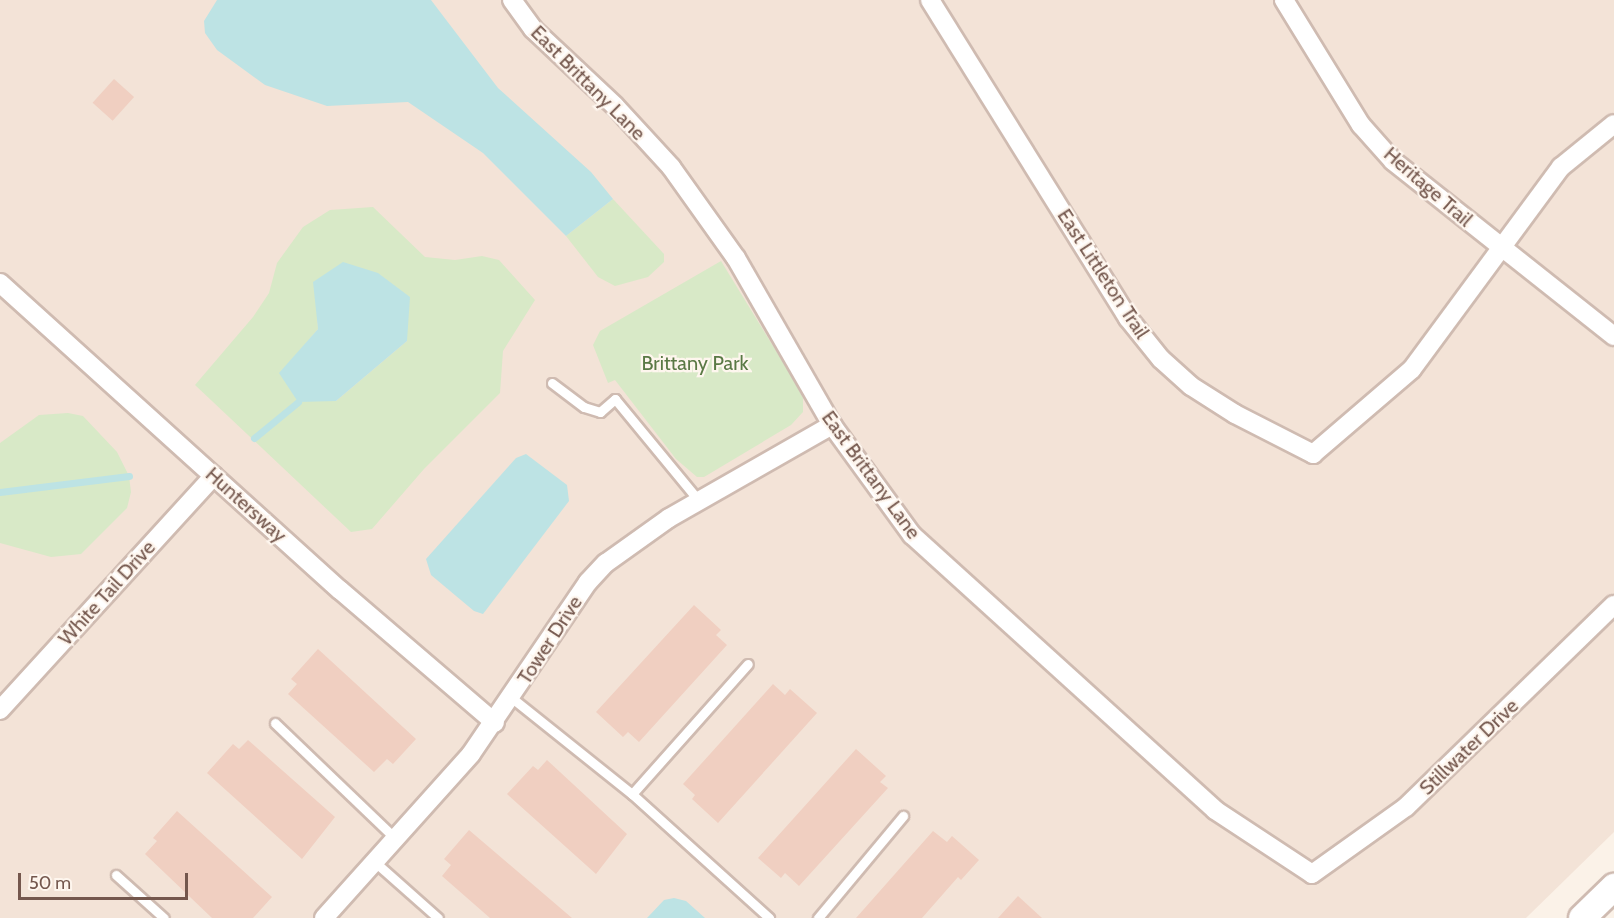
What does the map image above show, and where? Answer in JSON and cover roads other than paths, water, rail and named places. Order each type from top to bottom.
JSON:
[{"type":"main road","points":[[1582,918],[1614,887]]},
{"type":"street","name":"East Brittany Lane","points":[[512,0],[533,29],[615,106],[671,167],[736,258],[831,425],[912,535],[1215,810],[1312,874]]},
{"type":"street","name":"East Littleton Trail","points":[[930,0],[1128,318],[1161,359],[1191,386],[1235,414],[1313,454],[1405,375],[1501,248]]},
{"type":"street","name":"Heritage Trail","points":[[1284,0],[1361,125],[1394,161],[1614,336]]},
{"type":"street","points":[[1501,248],[1561,167],[1614,123]]},
{"type":"street","name":"Huntersway","points":[[0,283],[214,476],[495,723]]},
{"type":"street","name":"Tower Drive","points":[[324,918],[396,839],[495,723],[588,582],[606,562],[636,538],[831,425]]},
{"type":"street","name":"White Tail Drive","points":[[0,710],[214,476]]},
{"type":"street","name":"Stillwater Drive","points":[[1312,874],[1406,807],[1614,605]]},
{"type":"lane","points":[[552,382],[584,407],[600,412],[615,399],[699,501]]},
{"type":"lane","points":[[632,794],[748,664]]},
{"type":"lane","points":[[512,698],[632,794],[769,918]]},
{"type":"lane","points":[[275,723],[396,839]]},
{"type":"lane","points":[[818,918],[903,816]]},
{"type":"lane","points":[[375,862],[438,918]]},
{"type":"lane","points":[[116,875],[164,918]]},
{"type":"water","points":[[217,0],[431,0],[498,88],[591,172],[613,199],[566,236],[483,153],[408,102],[327,106],[265,85],[217,50],[205,33],[204,21]]},
{"type":"water","points":[[343,262],[378,273],[410,297],[407,341],[336,401],[298,402],[279,373],[318,329],[313,282]]},
{"type":"water","points":[[526,454],[567,485],[569,501],[483,614],[474,611],[431,575],[426,559],[516,458]]},
{"type":"water","points":[[674,898],[686,901],[705,918],[647,918],[664,900]]},
{"type":"waterway","points":[[254,438],[298,402]]},
{"type":"waterway","points":[[0,492],[129,476]]},
{"type":"park label","name":"Brittany Park","points":[[695,363]]}]
